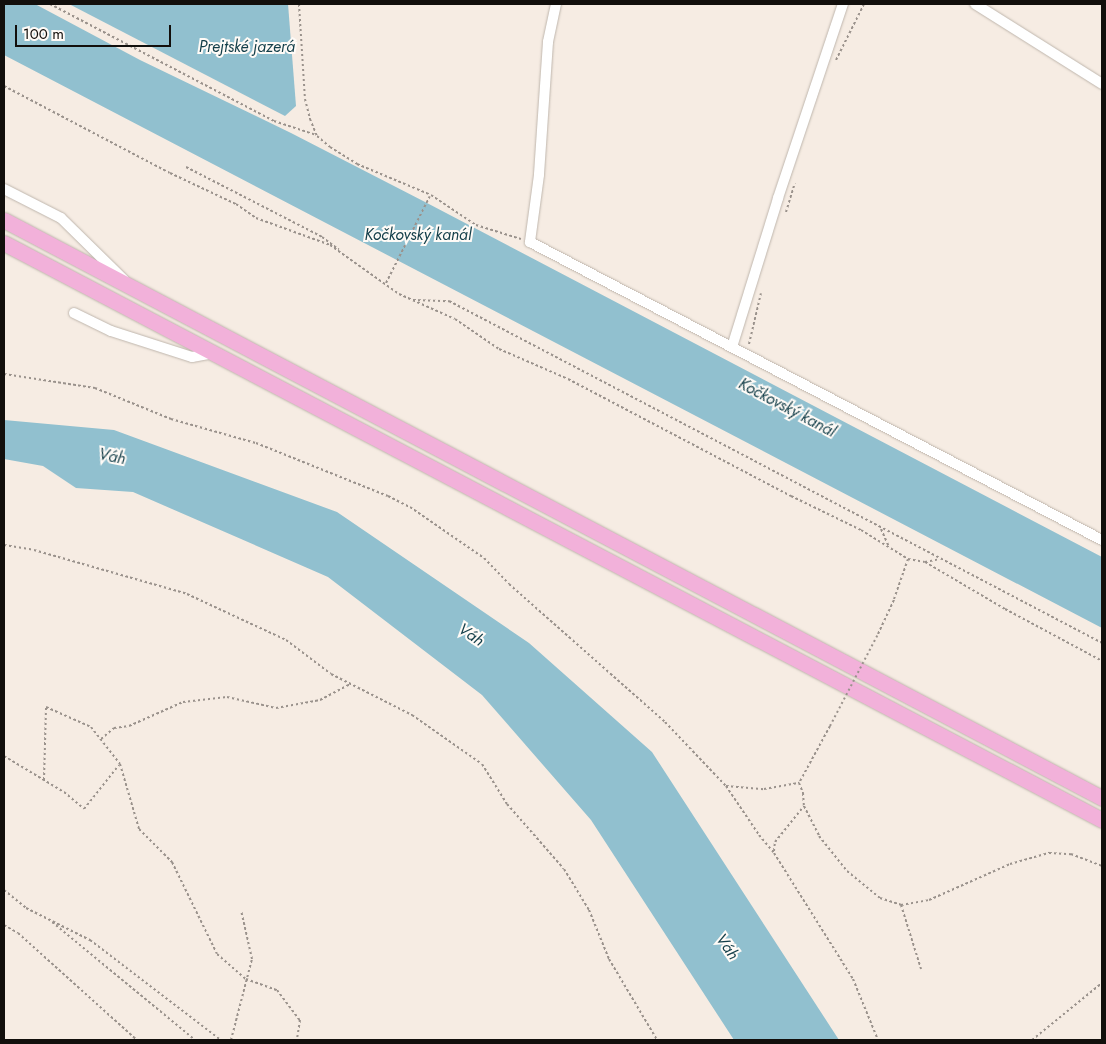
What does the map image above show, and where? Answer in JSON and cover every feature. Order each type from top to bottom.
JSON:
[{"type":"highway","points":[[4,220],[1102,798]]},
{"type":"highway","points":[[4,243],[216,352],[1102,820]]},
{"type":"street","points":[[556,4],[548,42],[539,175],[530,242],[1102,540]]},
{"type":"street","points":[[732,347],[787,170],[843,4]]},
{"type":"street","points":[[976,4],[1102,84]]},
{"type":"street","points":[[4,189],[61,218],[130,286]]},
{"type":"street","points":[[74,313],[111,332],[192,357],[216,352]]},
{"type":"path","points":[[50,4],[274,121],[317,136],[330,147],[364,168],[431,195],[476,225],[530,242]]},
{"type":"path","points":[[299,4],[305,99],[317,136]]},
{"type":"path","points":[[833,66],[864,4]]},
{"type":"path","points":[[4,86],[170,173],[236,204],[256,218],[330,245],[399,294],[455,320],[499,349],[568,379],[791,496],[861,530],[908,559],[925,562],[942,559]]},
{"type":"path","points":[[186,167],[322,237],[342,253]]},
{"type":"path","points":[[783,219],[795,183]]},
{"type":"path","points":[[386,283],[431,195]]},
{"type":"path","points":[[746,354],[761,292]]},
{"type":"path","points":[[412,300],[449,301],[1102,643]]},
{"type":"path","points":[[4,374],[94,388],[171,419],[256,443],[388,496],[410,507],[484,558],[509,584],[666,722],[726,786],[759,835],[774,852],[853,979],[878,1040]]},
{"type":"path","points":[[880,527],[889,547]]},
{"type":"path","points":[[4,546],[34,550],[188,594],[286,640],[331,674],[412,715],[482,764],[507,804],[564,869],[589,910],[609,959],[657,1040]]},
{"type":"path","points":[[799,783],[878,634],[894,599],[908,559]]},
{"type":"path","points":[[925,562],[1005,609],[1102,661]]},
{"type":"path","points":[[101,739],[114,728],[129,726],[183,702],[227,697],[276,708],[320,700],[350,684]]},
{"type":"path","points":[[44,780],[46,707],[91,727],[120,764],[139,829],[172,862],[217,954],[246,979],[277,990],[300,1020],[296,1040]]},
{"type":"path","points":[[4,756],[64,792],[84,809],[120,764]]},
{"type":"path","points":[[726,786],[764,789],[799,783]]},
{"type":"path","points":[[799,783],[803,793],[804,806],[819,836],[847,871],[871,893],[890,903],[901,905],[937,897],[1010,864],[1042,854],[1071,854],[1102,866]]},
{"type":"path","points":[[774,852],[775,842],[804,806]]},
{"type":"path","points":[[4,890],[26,908],[90,940],[222,1040]]},
{"type":"path","points":[[901,905],[920,968]]},
{"type":"path","points":[[231,1040],[252,959],[241,910]]},
{"type":"path","points":[[49,920],[195,1040]]},
{"type":"path","points":[[4,925],[18,933],[136,1040]]},
{"type":"path","points":[[1032,1040],[1102,983]]},
{"type":"water","name":"Kočkovský kanál","points":[[4,4],[35,4],[140,60],[291,133],[427,203],[1102,557],[1102,628],[4,55]]},
{"type":"water","name":"Prejtské jazerá","points":[[69,4],[288,4],[296,106],[285,116]]},
{"type":"water","name":"Váh","points":[[4,420],[114,430],[337,512],[529,643],[652,752],[839,1040],[734,1040],[591,820],[482,695],[328,577],[133,492],[76,488],[43,466],[4,459]]}]
